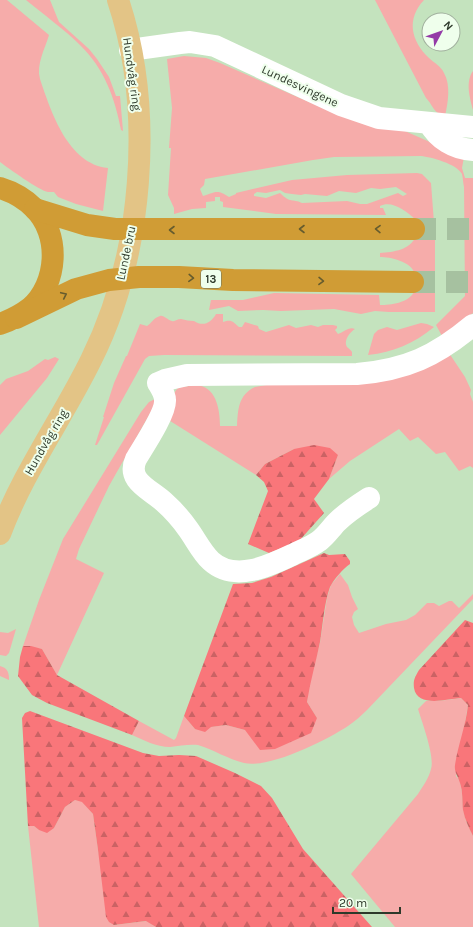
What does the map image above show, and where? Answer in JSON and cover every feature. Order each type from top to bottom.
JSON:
[{"type":"highway","name":"13","points":[[0,188],[16,193],[35,209],[45,223],[51,241],[53,259],[50,277],[42,293],[30,307],[8,321]]},
{"type":"highway","name":"13","points":[[35,209],[87,225],[115,229],[414,229]]},
{"type":"highway","name":"13","points":[[8,321],[76,289],[109,280],[139,277],[233,280],[413,282]]},
{"type":"main road","name":"Hundvåg ring","points":[[118,0],[130,50],[136,86],[140,150]]},
{"type":"main road","name":"Lunde bru","points":[[96,352],[112,310],[124,268],[134,213],[140,150]]},
{"type":"main road","name":"Hundvåg ring","points":[[0,534],[23,483],[71,400],[96,352]]},
{"type":"street","name":"Lundesvingene","points":[[130,50],[190,42],[215,46],[341,105],[379,118],[473,127]]},
{"type":"street","points":[[429,123],[435,132],[448,143],[473,150]]},
{"type":"street","points":[[369,498],[343,516],[316,543],[280,560],[266,566],[248,570],[229,570],[221,567],[212,562],[204,553],[184,523],[173,510],[140,483],[133,475],[132,467],[161,416],[165,405],[165,399],[158,383],[187,374],[357,374],[403,367],[430,355],[457,338],[473,325]]},
{"type":"shaded area","points":[[0,0],[7,0],[49,35],[40,62],[40,79],[56,121],[72,147],[82,157],[94,164],[108,168],[103,211],[76,204],[58,197],[54,192],[44,191],[0,162]]},
{"type":"shaded area","points":[[26,0],[50,0],[59,22],[89,49],[97,59],[109,77],[116,96],[120,96],[123,131],[121,130],[112,95],[96,63],[74,39]]},
{"type":"shaded area","points":[[375,0],[424,0],[418,7],[415,15],[413,30],[421,48],[421,52],[424,52],[441,68],[448,83],[445,116],[435,111],[426,98]]},
{"type":"shaded area","points":[[184,56],[206,58],[332,112],[398,128],[464,157],[462,168],[465,178],[473,178],[473,313],[442,336],[436,325],[465,296],[464,187],[462,174],[455,167],[437,159],[421,156],[334,157],[313,160],[205,179],[204,185],[200,189],[203,196],[214,192],[219,192],[229,197],[236,193],[292,180],[347,175],[422,174],[431,183],[435,236],[435,312],[375,311],[361,314],[334,309],[238,311],[229,306],[209,310],[211,300],[243,300],[274,293],[379,295],[380,305],[389,305],[404,301],[414,292],[415,274],[413,270],[405,263],[400,261],[380,257],[380,253],[396,251],[410,244],[416,236],[415,219],[399,207],[389,204],[380,206],[380,208],[383,208],[386,215],[276,214],[223,207],[223,202],[220,201],[220,197],[215,197],[215,201],[206,202],[206,208],[192,209],[174,214],[174,208],[168,195],[172,108],[167,59]],"holes":[[[396,187],[407,194],[403,196],[398,193],[367,204],[347,201],[302,203],[289,200],[280,193],[266,198],[254,196],[257,192],[266,193],[280,190],[285,193],[292,194],[327,196],[339,191],[356,193],[371,188],[380,189]]]},
{"type":"shaded area","points":[[473,71],[473,110],[469,80]]},
{"type":"shaded area","points":[[216,314],[223,314],[223,322],[234,322],[239,327],[242,327],[245,322],[258,326],[259,329],[266,332],[289,325],[296,328],[311,325],[318,327],[323,325],[333,325],[337,326],[335,330],[338,334],[353,328],[355,329],[346,339],[346,345],[351,350],[352,356],[149,356],[145,359],[97,445],[95,445],[114,383],[140,324],[147,326],[156,318],[161,316],[172,321],[181,319],[204,324],[212,320]]},
{"type":"shaded area","points":[[421,323],[434,327],[411,343],[386,352],[368,355],[374,334],[378,330],[387,327],[397,330]]},
{"type":"shaded area","points":[[449,353],[465,377],[471,390],[470,394],[473,402],[473,468],[470,466],[459,471],[445,452],[436,454],[418,437],[410,441],[399,429],[350,461],[329,479],[338,455],[294,449],[265,464],[256,475],[167,419],[175,391],[181,387],[205,387],[210,391],[217,404],[220,426],[237,426],[242,399],[249,390],[255,387]]},
{"type":"shaded area","points":[[55,357],[59,359],[47,378],[0,435],[0,385],[6,379],[28,371],[45,359],[48,360]]},
{"type":"shaded area","points":[[155,399],[157,401],[109,486],[79,549],[76,559],[104,573],[57,675],[42,649],[23,646],[39,600],[63,539],[141,412],[149,402]]},
{"type":"shaded area","points":[[340,574],[348,585],[358,609],[354,612],[352,617],[354,625],[359,633],[386,624],[406,620],[415,615],[427,603],[434,603],[439,606],[452,601],[459,608],[473,594],[473,599],[367,710],[339,732],[298,752],[268,762],[255,764],[244,763],[198,745],[165,747],[150,743],[132,735],[139,721],[174,740],[184,716],[195,729],[226,725],[245,730],[317,718],[307,702],[309,684],[320,643],[327,598],[331,585]]},
{"type":"shaded area","points":[[16,629],[9,653],[6,656],[0,655],[0,632],[8,633]]},
{"type":"shaded area","points":[[0,666],[8,671],[9,680],[0,676]]},
{"type":"shaded area","points":[[461,698],[468,705],[456,776],[460,781],[466,821],[473,836],[473,927],[395,927],[351,874],[418,794],[429,776],[432,764],[431,756],[428,739],[418,709],[426,701]]},
{"type":"shaded area","points":[[75,800],[82,801],[93,814],[98,850],[114,925],[147,921],[156,927],[39,927],[28,826],[34,826],[39,830],[54,828],[65,807]]},
{"type":"green space","points":[[314,445],[330,448],[338,455],[329,479],[314,499],[324,513],[299,541],[269,553],[248,544],[268,491],[264,482],[256,475],[265,464],[294,449]]},
{"type":"green space","points":[[324,553],[329,555],[345,554],[350,561],[350,564],[339,574],[330,587],[326,600],[320,642],[307,702],[317,718],[311,733],[275,749],[260,750],[245,730],[226,725],[211,727],[205,732],[195,729],[184,716],[233,584],[252,583],[271,577]]},
{"type":"green space","points":[[465,620],[473,623],[473,836],[464,814],[461,786],[455,767],[468,705],[461,698],[441,701],[426,700],[416,694],[414,688],[415,679],[419,670]]},
{"type":"green space","points":[[23,646],[31,646],[42,649],[57,675],[139,721],[132,735],[47,703],[32,695],[18,676]]},
{"type":"green space","points":[[30,711],[143,753],[159,756],[196,756],[261,786],[272,798],[303,849],[372,927],[156,927],[146,921],[114,925],[109,922],[106,917],[93,814],[82,802],[75,800],[65,807],[54,828],[47,833],[34,826],[28,826],[22,718],[25,713]]},
{"type":"tunnel","points":[[414,229],[473,229]]},
{"type":"tunnel","points":[[413,282],[473,282]]}]
